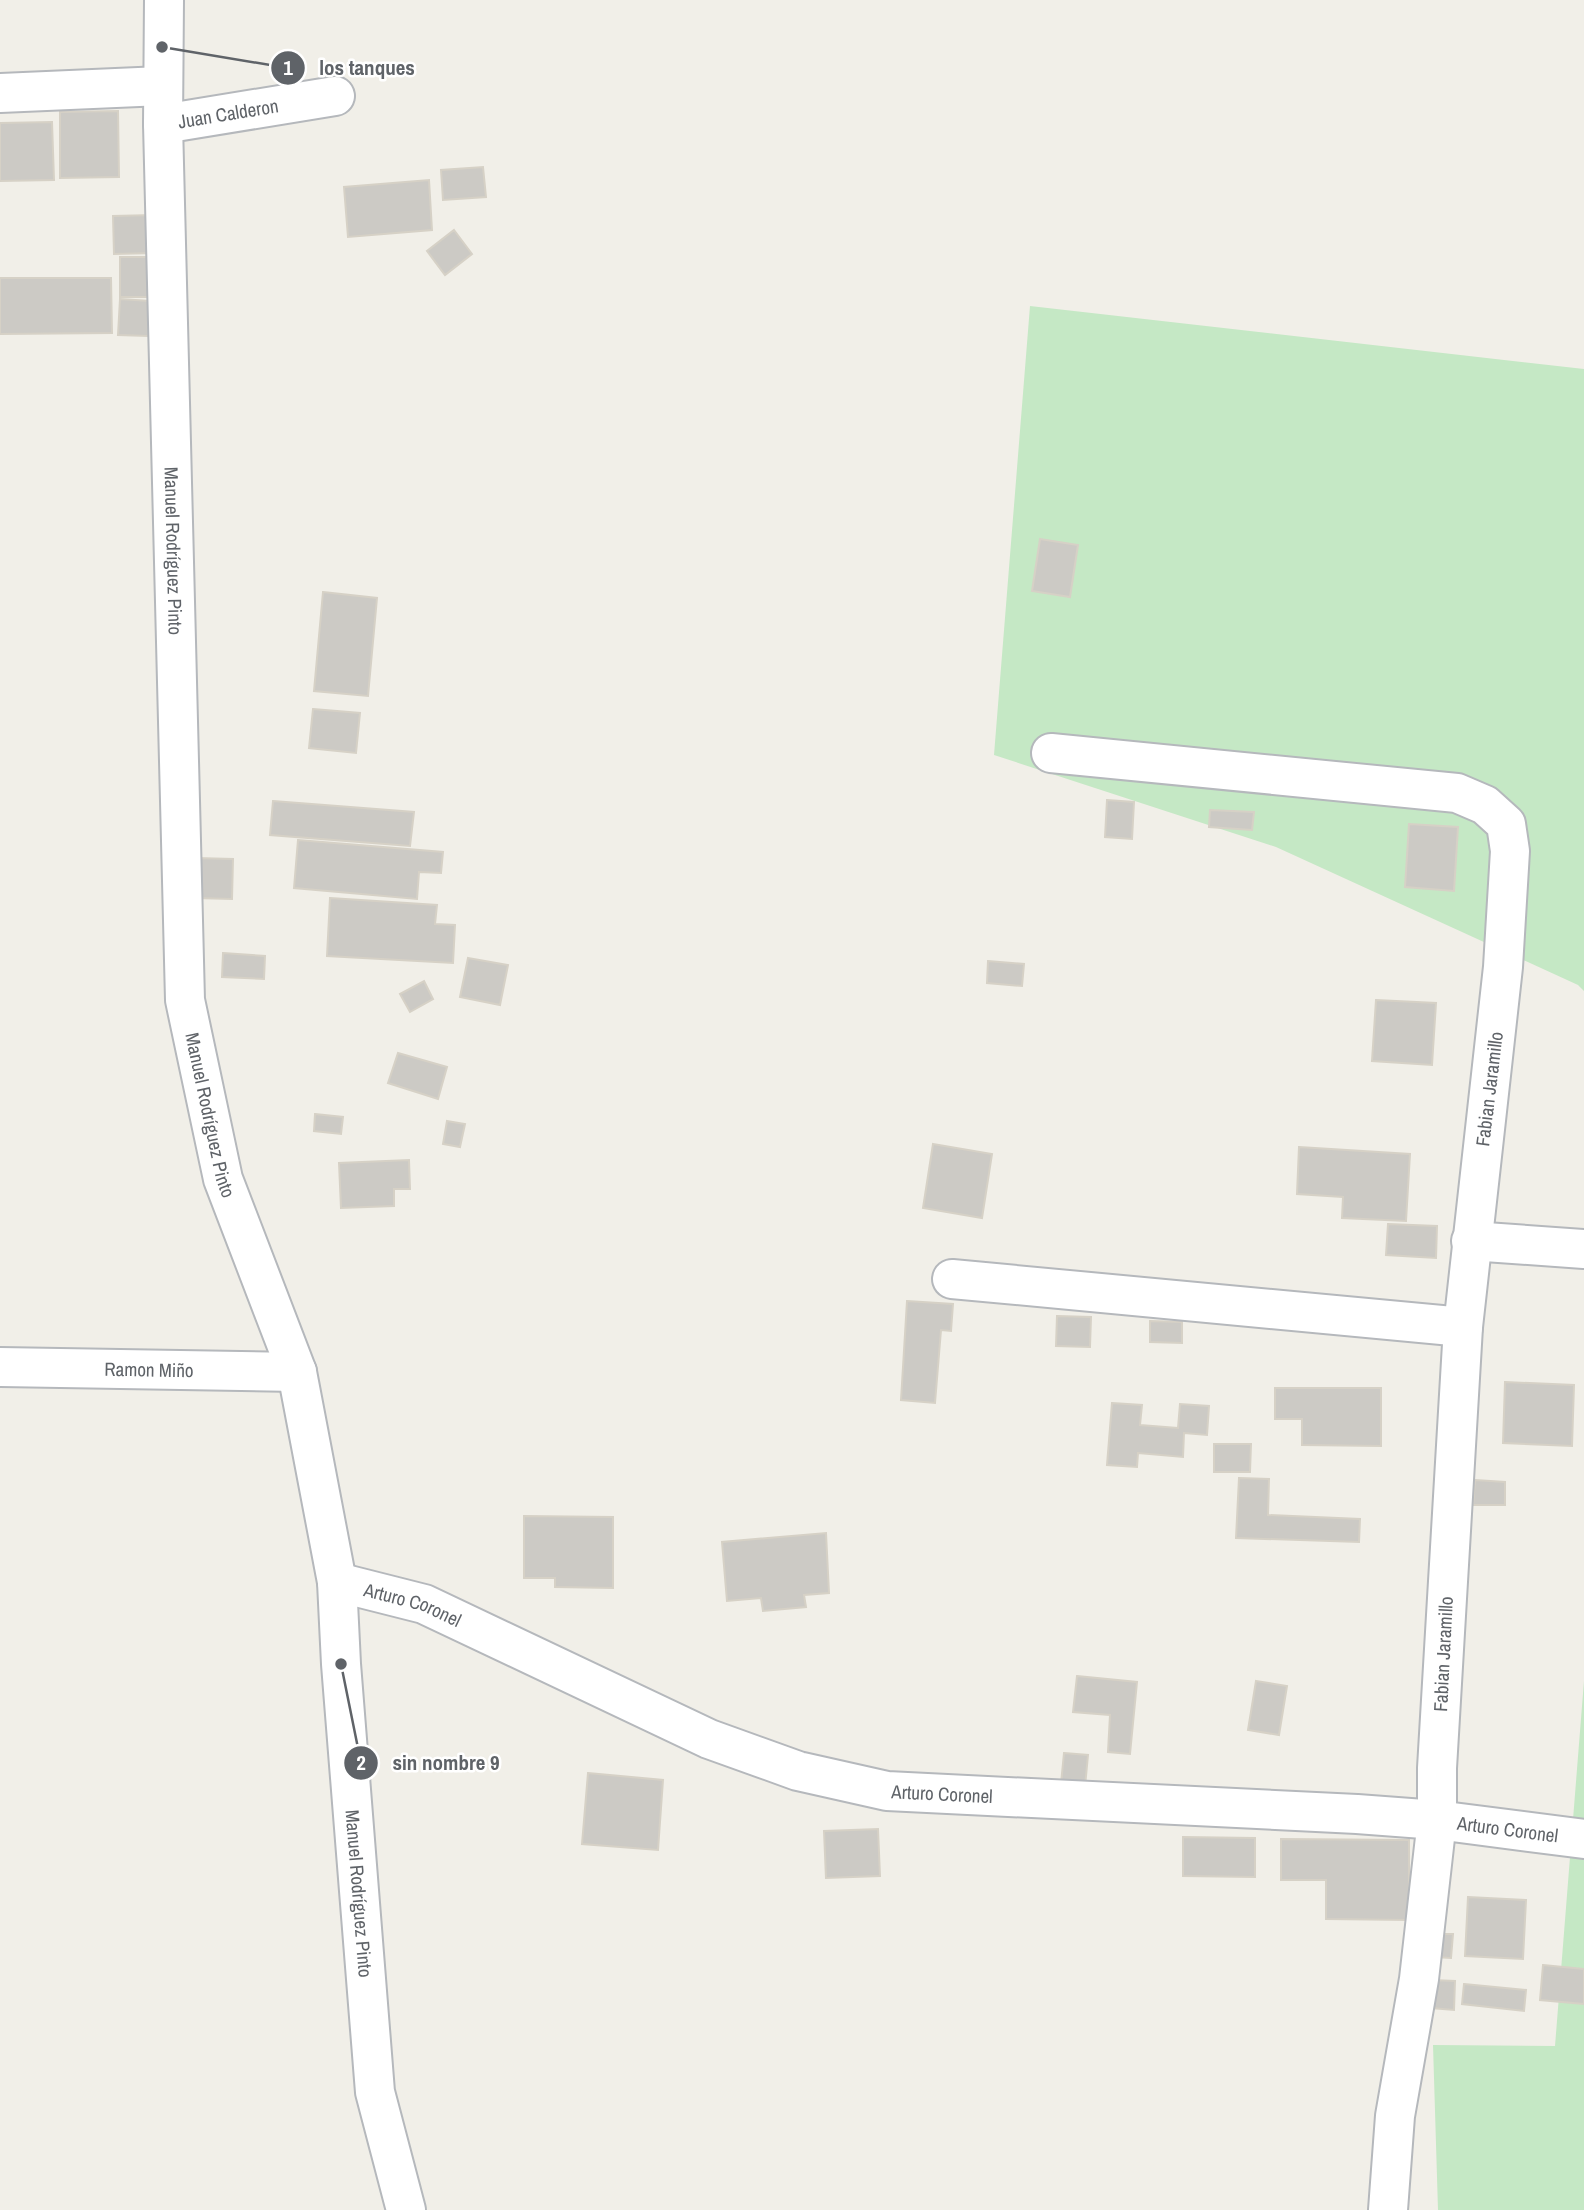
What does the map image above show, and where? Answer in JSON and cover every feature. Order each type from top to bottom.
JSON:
[{"type":"street","name":"Manuel Rodríguez Pinto","points":[[164,0],[162,86],[185,1000],[223,1179],[297,1372],[337,1582],[341,1664],[375,2092],[406,2210]]},
{"type":"street","points":[[0,93],[162,86]]},
{"type":"street","name":"Juan Calderon","points":[[163,124],[335,96]]},
{"type":"street","name":"Fabian Jaramillo","points":[[1051,753],[1457,793],[1485,805],[1506,824],[1510,851],[1503,967],[1463,1327],[1437,1768],[1437,1820],[1419,1979],[1395,2116],[1388,2210]]},
{"type":"street","points":[[1471,1241],[1584,1249]]},
{"type":"street","points":[[952,1279],[1463,1327]]},
{"type":"street","name":"Ramon Miño","points":[[0,1367],[297,1372]]},
{"type":"street","name":"Arturo Coronel","points":[[337,1582],[424,1604],[709,1739],[798,1771],[887,1791],[1357,1814],[1437,1820],[1584,1839]]},
{"type":"green space","points":[[1030,306],[1584,369],[1584,991],[1578,985],[1276,847],[994,755]]},
{"type":"green space","points":[[1584,1681],[1584,2210],[1438,2210],[1433,2045],[1555,2046]]},
{"type":"building","points":[[118,111],[119,177],[60,178],[60,112]]},
{"type":"building","points":[[52,122],[54,180],[0,181],[0,123]]},
{"type":"building","points":[[483,167],[486,197],[443,200],[441,170]]},
{"type":"building","points":[[429,180],[432,230],[348,237],[344,187]]},
{"type":"building","points":[[154,215],[155,253],[114,254],[113,216]]},
{"type":"building","points":[[454,230],[472,254],[445,275],[427,251]]},
{"type":"building","points":[[120,257],[150,257],[150,297],[120,297]]},
{"type":"building","points":[[0,278],[111,278],[112,333],[0,334]]},
{"type":"building","points":[[120,299],[150,301],[148,336],[118,335]]},
{"type":"building","points":[[1040,539],[1078,545],[1070,597],[1032,591]]},
{"type":"building","points":[[323,592],[377,598],[368,696],[314,691]]},
{"type":"building","points":[[313,709],[360,713],[356,753],[309,748]]},
{"type":"building","points":[[1107,800],[1134,802],[1132,839],[1105,837]]},
{"type":"building","points":[[273,801],[414,812],[410,846],[270,835]]},
{"type":"building","points":[[1210,810],[1254,812],[1252,830],[1209,827]]},
{"type":"building","points":[[1409,824],[1458,827],[1454,891],[1405,887]]},
{"type":"building","points":[[298,840],[443,852],[441,873],[419,872],[417,899],[294,888]]},
{"type":"building","points":[[196,858],[233,859],[232,899],[195,898]]},
{"type":"building","points":[[330,898],[437,905],[435,924],[455,925],[453,963],[327,956]]},
{"type":"building","points":[[223,953],[265,956],[264,979],[222,977]]},
{"type":"building","points":[[468,958],[508,965],[500,1005],[460,997]]},
{"type":"building","points":[[988,961],[1024,964],[1022,986],[987,983]]},
{"type":"building","points":[[424,981],[433,999],[410,1012],[400,994]]},
{"type":"building","points":[[1376,1000],[1436,1003],[1432,1065],[1372,1061]]},
{"type":"building","points":[[398,1053],[447,1067],[438,1099],[388,1083]]},
{"type":"building","points":[[315,1114],[343,1117],[341,1134],[314,1131]]},
{"type":"building","points":[[447,1121],[465,1124],[460,1147],[443,1144]]},
{"type":"building","points":[[933,1144],[992,1154],[982,1218],[923,1208]]},
{"type":"building","points":[[1299,1147],[1410,1154],[1406,1221],[1342,1218],[1343,1197],[1297,1194]]},
{"type":"building","points":[[409,1160],[410,1189],[394,1189],[394,1206],[341,1208],[339,1163]]},
{"type":"building","points":[[1388,1224],[1437,1226],[1436,1258],[1386,1255]]},
{"type":"building","points":[[907,1301],[953,1304],[951,1331],[941,1330],[935,1403],[901,1400]]},
{"type":"building","points":[[1057,1316],[1091,1317],[1090,1347],[1056,1346]]},
{"type":"building","points":[[1150,1321],[1182,1322],[1182,1343],[1150,1342]]},
{"type":"building","points":[[1505,1382],[1574,1385],[1572,1446],[1503,1443]]},
{"type":"building","points":[[1275,1388],[1381,1388],[1381,1446],[1302,1445],[1302,1419],[1275,1419]]},
{"type":"building","points":[[1112,1403],[1142,1405],[1140,1425],[1178,1428],[1180,1404],[1209,1406],[1207,1435],[1184,1433],[1183,1457],[1138,1453],[1137,1467],[1107,1465]]},
{"type":"building","points":[[1214,1444],[1251,1444],[1250,1472],[1214,1472]]},
{"type":"building","points":[[1239,1478],[1269,1479],[1268,1515],[1360,1519],[1359,1542],[1236,1538]]},
{"type":"building","points":[[1475,1480],[1505,1482],[1505,1505],[1473,1505]]},
{"type":"building","points":[[524,1516],[613,1517],[613,1588],[555,1587],[555,1578],[524,1578]]},
{"type":"building","points":[[826,1533],[829,1593],[804,1595],[806,1607],[763,1611],[761,1598],[727,1601],[722,1542]]},
{"type":"building","points":[[1077,1676],[1137,1682],[1130,1754],[1108,1752],[1110,1715],[1073,1712]]},
{"type":"building","points":[[1256,1681],[1287,1686],[1279,1735],[1248,1730]]},
{"type":"building","points":[[1064,1753],[1088,1755],[1084,1797],[1060,1794]]},
{"type":"building","points":[[588,1773],[663,1780],[658,1850],[582,1844]]},
{"type":"building","points":[[878,1829],[880,1876],[826,1878],[824,1831]]},
{"type":"building","points":[[1183,1837],[1255,1838],[1255,1877],[1183,1876]]},
{"type":"building","points":[[1281,1839],[1409,1840],[1409,1920],[1326,1919],[1326,1880],[1281,1880]]},
{"type":"building","points":[[1468,1897],[1526,1900],[1523,1959],[1465,1956]]},
{"type":"building","points":[[1436,1934],[1453,1934],[1451,1958],[1434,1957]]},
{"type":"building","points":[[1543,1965],[1584,1969],[1584,2004],[1540,2000]]},
{"type":"building","points":[[1432,1980],[1455,1981],[1454,2010],[1431,2008]]},
{"type":"building","points":[[1464,1984],[1526,1990],[1524,2011],[1462,2004]]},
{"type":"place","name":"los tanques","points":[[162,47]]},
{"type":"place","name":"sin nombre 9","points":[[341,1664]]}]
